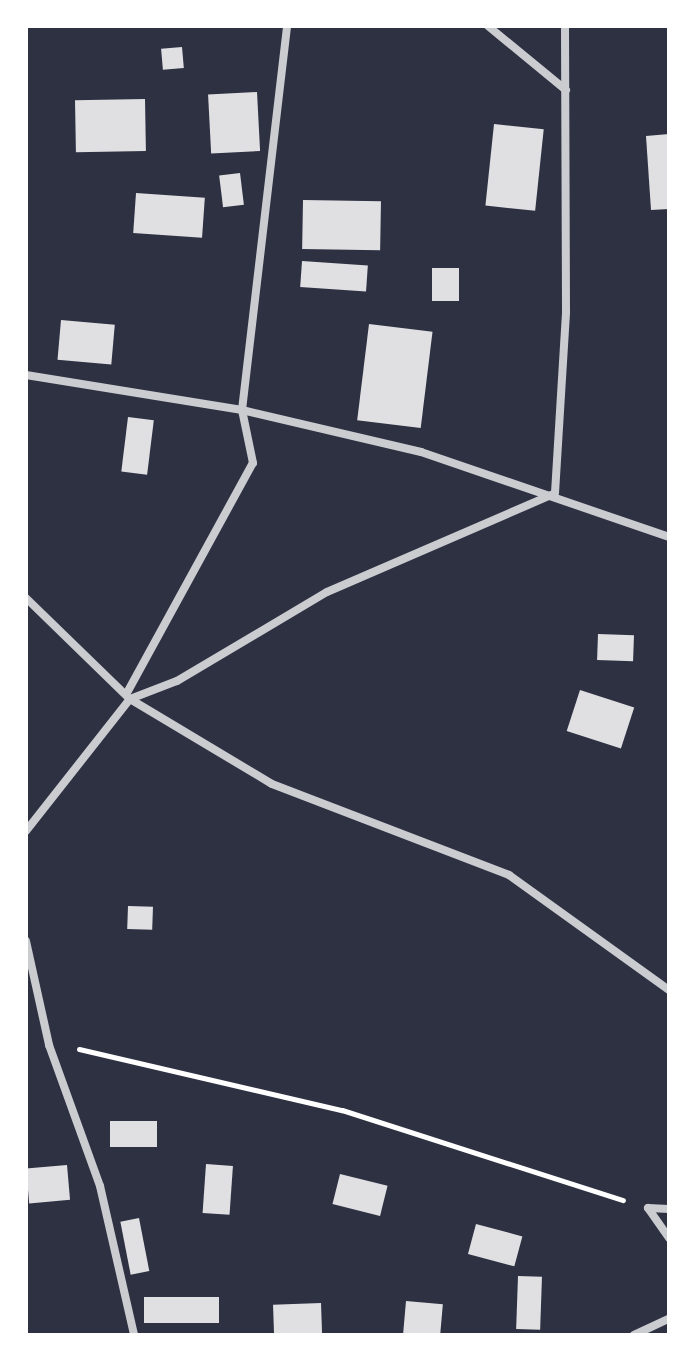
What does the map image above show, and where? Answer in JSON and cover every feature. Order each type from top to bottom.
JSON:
[{"type":"street","points":[[26,831],[129,695],[253,463],[242,410],[287,26]]},
{"type":"street","points":[[488,26],[566,90]]},
{"type":"street","points":[[555,493],[566,312],[565,26]]},
{"type":"street","points":[[26,375],[242,410],[555,493],[669,537]]},
{"type":"street","points":[[129,695],[177,681],[327,592],[555,493]]},
{"type":"street","points":[[26,598],[129,695],[272,784],[509,875],[669,990]]},
{"type":"street","points":[[26,941],[49,1045],[100,1186],[134,1335]]},
{"type":"street","points":[[648,1208],[669,1209]]},
{"type":"street","points":[[648,1208],[669,1238]]},
{"type":"street","points":[[634,1335],[669,1319]]},
{"type":"path","points":[[49,1045],[127,1056],[342,1110],[648,1208]]},
{"type":"building","points":[[182,47],[184,68],[163,70],[161,49]]},
{"type":"building","points":[[257,92],[260,151],[211,153],[208,95]]},
{"type":"building","points":[[145,99],[146,151],[76,152],[75,100]]},
{"type":"building","points":[[494,124],[544,129],[535,211],[485,206]]},
{"type":"building","points":[[669,134],[669,209],[651,210],[646,136]]},
{"type":"building","points":[[240,173],[244,205],[223,207],[219,176]]},
{"type":"building","points":[[136,193],[205,198],[202,238],[133,233]]},
{"type":"building","points":[[303,200],[381,201],[380,250],[302,249]]},
{"type":"building","points":[[302,261],[368,266],[366,292],[300,287]]},
{"type":"building","points":[[432,268],[459,268],[459,301],[432,301]]},
{"type":"building","points":[[61,320],[115,325],[111,365],[58,360]]},
{"type":"building","points":[[369,324],[433,332],[421,428],[357,420]]},
{"type":"building","points":[[128,417],[154,420],[147,475],[121,472]]},
{"type":"building","points":[[598,634],[634,635],[633,661],[597,660]]},
{"type":"building","points":[[580,690],[634,708],[621,749],[567,731]]},
{"type":"building","points":[[128,906],[153,907],[152,930],[127,929]]},
{"type":"building","points":[[110,1121],[157,1121],[157,1147],[110,1147]]},
{"type":"building","points":[[206,1164],[233,1166],[230,1215],[203,1213]]},
{"type":"building","points":[[67,1165],[70,1200],[29,1203],[26,1169]]},
{"type":"building","points":[[340,1174],[388,1186],[380,1216],[333,1204]]},
{"type":"building","points":[[139,1218],[149,1271],[131,1275],[120,1222]]},
{"type":"building","points":[[476,1224],[522,1236],[514,1266],[468,1254]]},
{"type":"building","points":[[518,1276],[542,1277],[540,1330],[516,1329]]},
{"type":"building","points":[[144,1297],[219,1297],[219,1323],[144,1323]]},
{"type":"building","points":[[406,1301],[443,1304],[440,1335],[403,1335]]},
{"type":"building","points":[[321,1303],[322,1335],[274,1335],[273,1305]]}]
